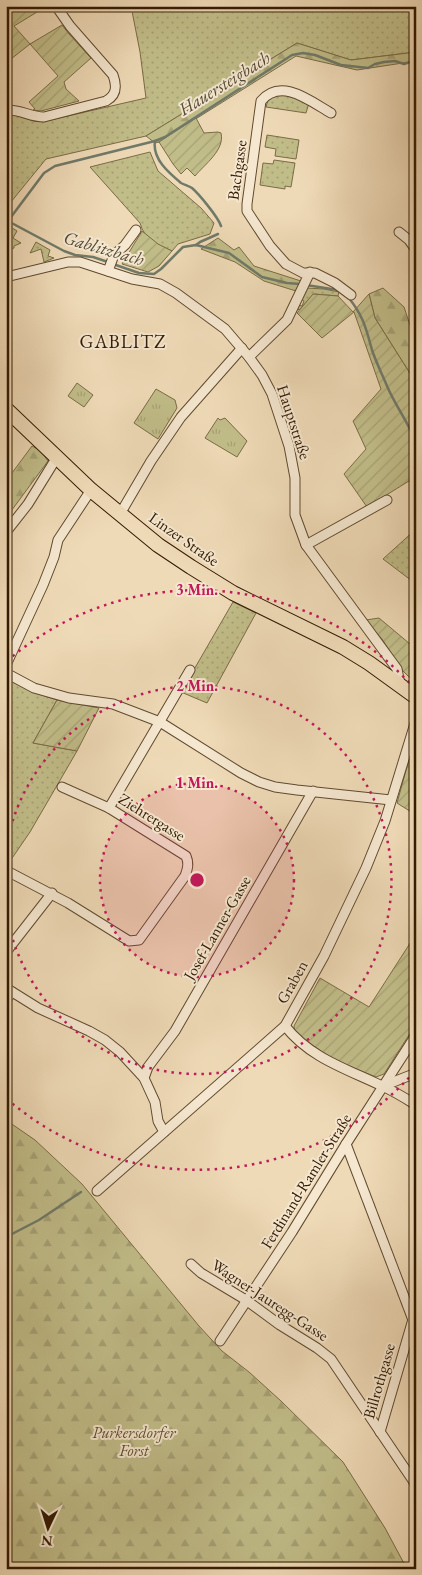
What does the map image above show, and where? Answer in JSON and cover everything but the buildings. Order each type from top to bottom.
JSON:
[{"type":"main road","name":"Linzer Straße","points":[[6,409],[91,490],[158,544],[233,593],[343,647],[400,684],[416,697]]},
{"type":"street","points":[[6,110],[20,111],[35,117],[44,117],[106,101],[114,94],[116,83],[113,75],[70,26],[56,6]]},
{"type":"street","name":"Bachgasse","points":[[331,113],[295,92],[279,90],[267,94],[261,101],[247,211],[270,246],[286,264],[309,275],[315,273],[335,283],[351,295]]},
{"type":"street","points":[[110,266],[114,255],[125,245],[136,230]]},
{"type":"street","points":[[399,232],[416,250]]},
{"type":"street","name":"Hauptstraße","points":[[7,273],[68,262],[110,266],[132,279],[165,286],[222,327],[242,348],[262,375],[272,394],[289,446],[295,478],[295,515],[306,545],[396,669],[400,684]]},
{"type":"street","points":[[249,358],[287,320],[309,275]]},
{"type":"street","points":[[120,514],[151,461],[190,405],[242,348]]},
{"type":"street","points":[[6,532],[28,504],[56,457]]},
{"type":"street","points":[[6,665],[43,585],[54,557],[58,540],[91,490]]},
{"type":"street","points":[[306,545],[387,500]]},
{"type":"street","points":[[109,808],[190,670]]},
{"type":"street","points":[[6,673],[34,688],[69,698],[113,704],[160,722],[241,773],[275,787],[391,800]]},
{"type":"street","name":"Graben","points":[[97,1191],[284,1026],[324,956],[366,868],[385,821],[416,720]]},
{"type":"street","name":"Ziehrergasse","points":[[7,871],[89,914],[129,941],[139,940],[185,876],[188,869],[186,856],[109,808],[62,787]]},
{"type":"street","name":"Josef-Lanner-Gasse","points":[[144,1078],[148,1067],[175,1031],[313,791]]},
{"type":"street","points":[[6,952],[52,893]]},
{"type":"street","points":[[6,1000],[9,990],[38,1008],[89,1030],[120,1052],[144,1078],[155,1102],[158,1121],[164,1132]]},
{"type":"street","points":[[284,1026],[294,1039],[321,1057],[338,1067],[383,1086],[416,1105]]},
{"type":"street","name":"Ferdinand-Ramler-Straße","points":[[220,1341],[288,1240],[346,1144],[416,1035]]},
{"type":"street","points":[[383,1086],[416,1074]]},
{"type":"street","points":[[346,1144],[413,1320]]},
{"type":"street","name":"Wagner-Jauregg-Gasse","points":[[191,1264],[201,1273],[246,1300],[331,1359],[416,1485]]},
{"type":"street","name":"Billrothgasse","points":[[380,1432],[416,1310]]},
{"type":"green space","points":[[6,6],[47,6],[14,26],[30,44],[6,63]]},
{"type":"green space","points":[[131,6],[416,6],[416,52],[351,60],[297,43],[146,136],[46,159],[6,208],[6,160],[11,159],[6,136],[6,115],[12,114],[34,121],[46,121],[146,98]]},
{"type":"green space","points":[[62,25],[91,58],[64,82],[66,89],[79,101],[41,111],[33,110],[35,109],[29,102],[58,76],[30,44]]},
{"type":"green space","points":[[297,43],[351,60],[416,52],[416,61],[357,70],[296,56],[159,142],[155,143],[146,136]]},
{"type":"green space","points":[[284,93],[309,103],[306,113],[266,107],[268,100],[272,96]]},
{"type":"green space","points":[[196,118],[204,133],[221,133],[221,139],[217,151],[195,176],[187,168],[181,174],[159,142]]},
{"type":"green space","points":[[267,135],[299,140],[296,159],[275,156],[276,149],[265,147]]},
{"type":"green space","points":[[150,152],[158,171],[201,208],[214,223],[210,234],[178,244],[172,251],[157,244],[148,237],[140,223],[90,167]]},
{"type":"green space","points":[[274,160],[295,163],[291,187],[285,186],[285,189],[260,185],[263,163],[273,164]]},
{"type":"green space","points":[[9,226],[17,231],[13,238],[21,243],[7,251],[6,227]]},
{"type":"green space","points":[[142,231],[158,244],[172,251],[159,266],[148,272],[122,264]]},
{"type":"green space","points":[[218,238],[234,250],[239,247],[254,266],[301,281],[296,291],[264,281],[235,262],[201,249]]},
{"type":"green space","points":[[36,242],[50,250],[48,256],[54,258],[44,262],[41,249],[30,253]]},
{"type":"green space","points":[[306,288],[339,292],[338,296],[314,294],[299,310],[297,308],[298,305],[302,306],[304,301],[301,299]]},
{"type":"green space","points":[[383,288],[404,307],[416,343],[416,383],[375,318],[369,294]]},
{"type":"green space","points":[[313,294],[338,296],[353,312],[369,294],[375,318],[416,383],[416,483],[409,481],[367,507],[344,474],[366,449],[353,421],[381,389],[354,312],[322,338],[297,313]]},
{"type":"green space","points":[[77,383],[93,395],[84,407],[68,396]]},
{"type":"green space","points":[[156,389],[175,400],[177,408],[158,439],[134,423]]},
{"type":"green space","points":[[218,418],[220,420],[225,418],[247,441],[237,457],[205,438]]},
{"type":"green space","points":[[32,446],[41,451],[48,461],[6,518],[6,481]]},
{"type":"green space","points":[[416,529],[416,584],[383,559]]},
{"type":"green space","points":[[233,602],[256,613],[207,703],[181,692]]},
{"type":"green space","points":[[379,618],[416,649],[416,684],[403,671],[382,639],[366,621]]},
{"type":"green space","points":[[6,679],[36,693],[57,700],[33,743],[77,751],[30,832],[6,867]]},
{"type":"green space","points":[[57,700],[99,708],[77,751],[33,743]]},
{"type":"green space","points":[[416,734],[416,815],[397,803]]},
{"type":"green space","points":[[416,934],[416,1024],[384,1074],[376,1077],[335,1060],[295,1034],[294,1026],[320,978],[369,1007]]},
{"type":"green space","name":"Purkersdorfer Forst","points":[[6,1120],[35,1140],[82,1184],[199,1326],[222,1351],[281,1401],[343,1462],[385,1528],[407,1569],[6,1569]]},
{"type":"waterway","name":"Hauersteigbach","points":[[221,226],[195,191],[181,183],[162,165],[156,154],[155,141],[165,137],[292,55],[303,53],[315,55],[341,65],[368,68],[384,62],[395,61],[404,64],[416,60]]},
{"type":"waterway","points":[[8,221],[44,173],[55,166],[155,141]]},
{"type":"waterway","name":"Gablitzbach","points":[[6,220],[64,251],[108,262]]},
{"type":"waterway","name":"Hauersteigbach","points":[[196,245],[218,234]]},
{"type":"waterway","name":"Gablitzbach","points":[[113,264],[139,273],[154,274],[183,247],[196,245],[229,253],[262,277],[300,284]]},
{"type":"waterway","name":"Gablitzbach","points":[[306,285],[338,290]]},
{"type":"waterway","name":"Gablitzbach","points":[[348,297],[361,316],[387,386],[416,442]]},
{"type":"waterway","points":[[10,1235],[39,1220],[81,1192]]},
{"type":"district","name":"GABLITZ","points":[[123,341]]}]
